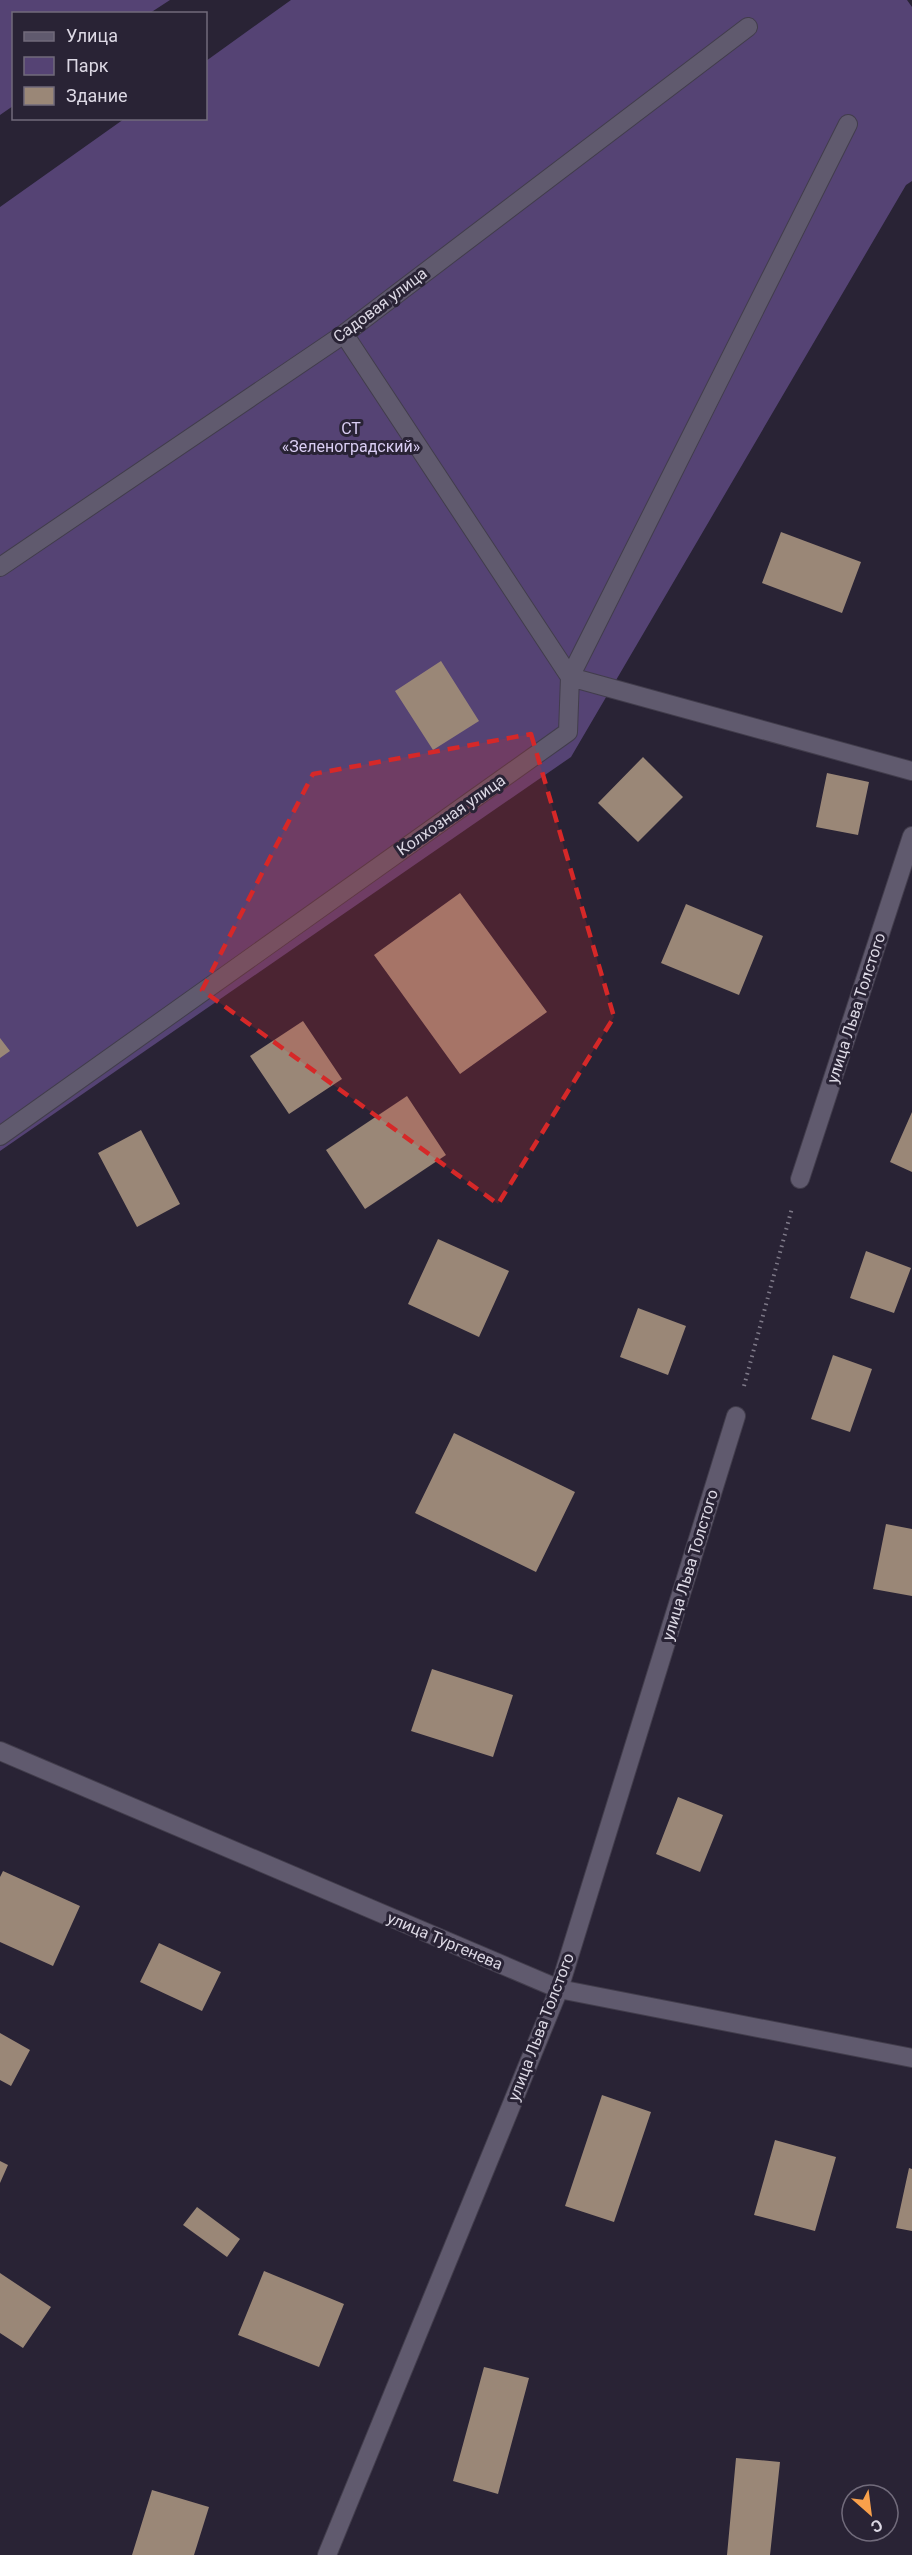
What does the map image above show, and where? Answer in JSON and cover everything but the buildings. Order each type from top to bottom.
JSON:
[{"type":"street","name":"Садовая улица","points":[[0,567],[344,334],[748,27]]},
{"type":"street","points":[[570,677],[848,124]]},
{"type":"street","points":[[344,334],[570,677],[912,771]]},
{"type":"street","name":"Колхозная улица","points":[[0,1136],[568,732],[570,677]]},
{"type":"street","name":"улица Льва Толстого","points":[[800,1179],[912,836]]},
{"type":"street","name":"улица Льва Толстого","points":[[327,2555],[558,1989],[736,1416]]},
{"type":"street","name":"улица Тургенева","points":[[0,1751],[558,1989],[912,2058]]},
{"type":"path","points":[[736,1416],[800,1179]]},
{"type":"highlighted area","points":[[531,734],[614,1017],[498,1204],[202,990],[313,774]]},
{"type":"green space","points":[[0,0],[170,0],[152,12],[12,12],[12,107],[0,115]]},
{"type":"green space","name":"СТ «Зеленоградский»","points":[[291,0],[907,0],[912,7],[912,181],[906,185],[571,757],[0,1151],[0,207],[123,120],[207,120],[207,60]]}]
